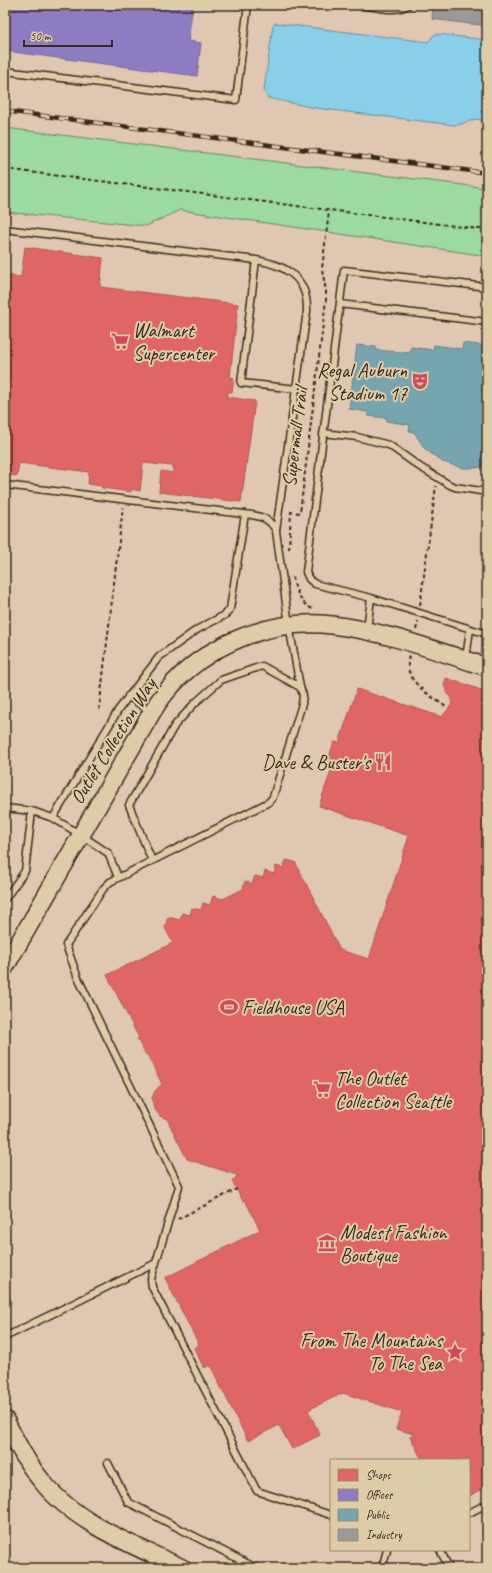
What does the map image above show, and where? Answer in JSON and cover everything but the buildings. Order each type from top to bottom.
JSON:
[{"type":"street","name":"Outlet Collection Way","points":[[5,965],[152,712],[166,692],[180,676],[219,647],[261,631],[289,625],[315,623],[345,626],[366,631],[487,668]]},
{"type":"street","points":[[5,1420],[27,1461],[42,1481],[66,1505],[96,1525],[182,1568]]},
{"type":"lane","points":[[5,71],[236,100],[248,5]]},
{"type":"lane","points":[[361,5],[394,9],[404,8],[408,5]]},
{"type":"lane","points":[[5,229],[256,260],[281,266],[290,271],[298,279],[306,295],[307,311],[276,531],[289,625],[300,687],[303,695],[302,704],[272,799],[110,882],[103,889],[66,946],[78,978],[178,1184],[178,1190],[151,1281],[152,1287],[254,1487],[261,1493],[330,1515]]},
{"type":"lane","points":[[256,260],[241,383],[297,389]]},
{"type":"lane","points":[[487,287],[344,270],[306,566],[307,576],[310,581],[315,584],[371,598],[487,634]]},
{"type":"lane","points":[[340,304],[487,322]]},
{"type":"lane","points":[[323,433],[357,437],[390,445],[455,488],[487,492]]},
{"type":"lane","points":[[5,485],[245,514],[261,517],[267,520],[273,525],[276,531]]},
{"type":"lane","points":[[53,818],[128,696],[159,657],[198,629],[225,615],[230,609],[245,514]]},
{"type":"lane","points":[[366,631],[371,598]]},
{"type":"lane","points":[[466,661],[470,629]]},
{"type":"lane","points":[[152,861],[129,805],[175,725],[195,703],[221,680],[262,666],[300,687]]},
{"type":"lane","points":[[128,696],[152,712]]},
{"type":"lane","points":[[5,808],[32,811],[53,818],[81,834],[108,853],[118,877]]},
{"type":"lane","points":[[5,899],[25,871],[32,811]]},
{"type":"lane","points":[[5,1336],[156,1263]]},
{"type":"lane","points":[[108,1463],[128,1502],[256,1568]]},
{"type":"lane","points":[[470,1512],[487,1504]]},
{"type":"lane","points":[[382,1568],[387,1551]]},
{"type":"lane","points":[[440,1551],[449,1568]]},
{"type":"path","points":[[5,169],[487,230]]},
{"type":"path","name":"Supermall Trail","points":[[289,552],[291,512],[300,513],[326,300],[322,269],[329,210]]},
{"type":"path","points":[[440,479],[435,489],[419,613],[407,662],[411,678],[415,683],[446,707]]},
{"type":"path","points":[[99,710],[124,499]]},
{"type":"path","points":[[291,572],[296,591],[300,598],[309,607],[316,610],[315,623]]},
{"type":"path","points":[[168,1224],[237,1189]]},
{"type":"green space","points":[[5,128],[487,188],[487,256],[180,210],[146,226],[5,212]]},
{"type":"water","points":[[275,23],[428,42],[434,35],[438,34],[487,40],[487,121],[476,119],[454,125],[315,108],[268,98],[264,90],[273,25]]},
{"type":"railway","points":[[5,111],[487,173]]},
{"type":"place","name":"Walmart Supercenter","points":[[120,341]]},
{"type":"place","name":"Regal Auburn Stadium 17","points":[[420,381]]},
{"type":"place","name":"Dave & Buster's","points":[[383,762]]},
{"type":"place","name":"Fieldhouse USA","points":[[229,1007]]},
{"type":"place","name":"The Outlet Collection Seattle","points":[[322,1089]]},
{"type":"place","name":"Modest Fashion Boutique","points":[[327,1243]]},
{"type":"place","name":"From The Mountains To The Sea","points":[[455,1352]]}]
